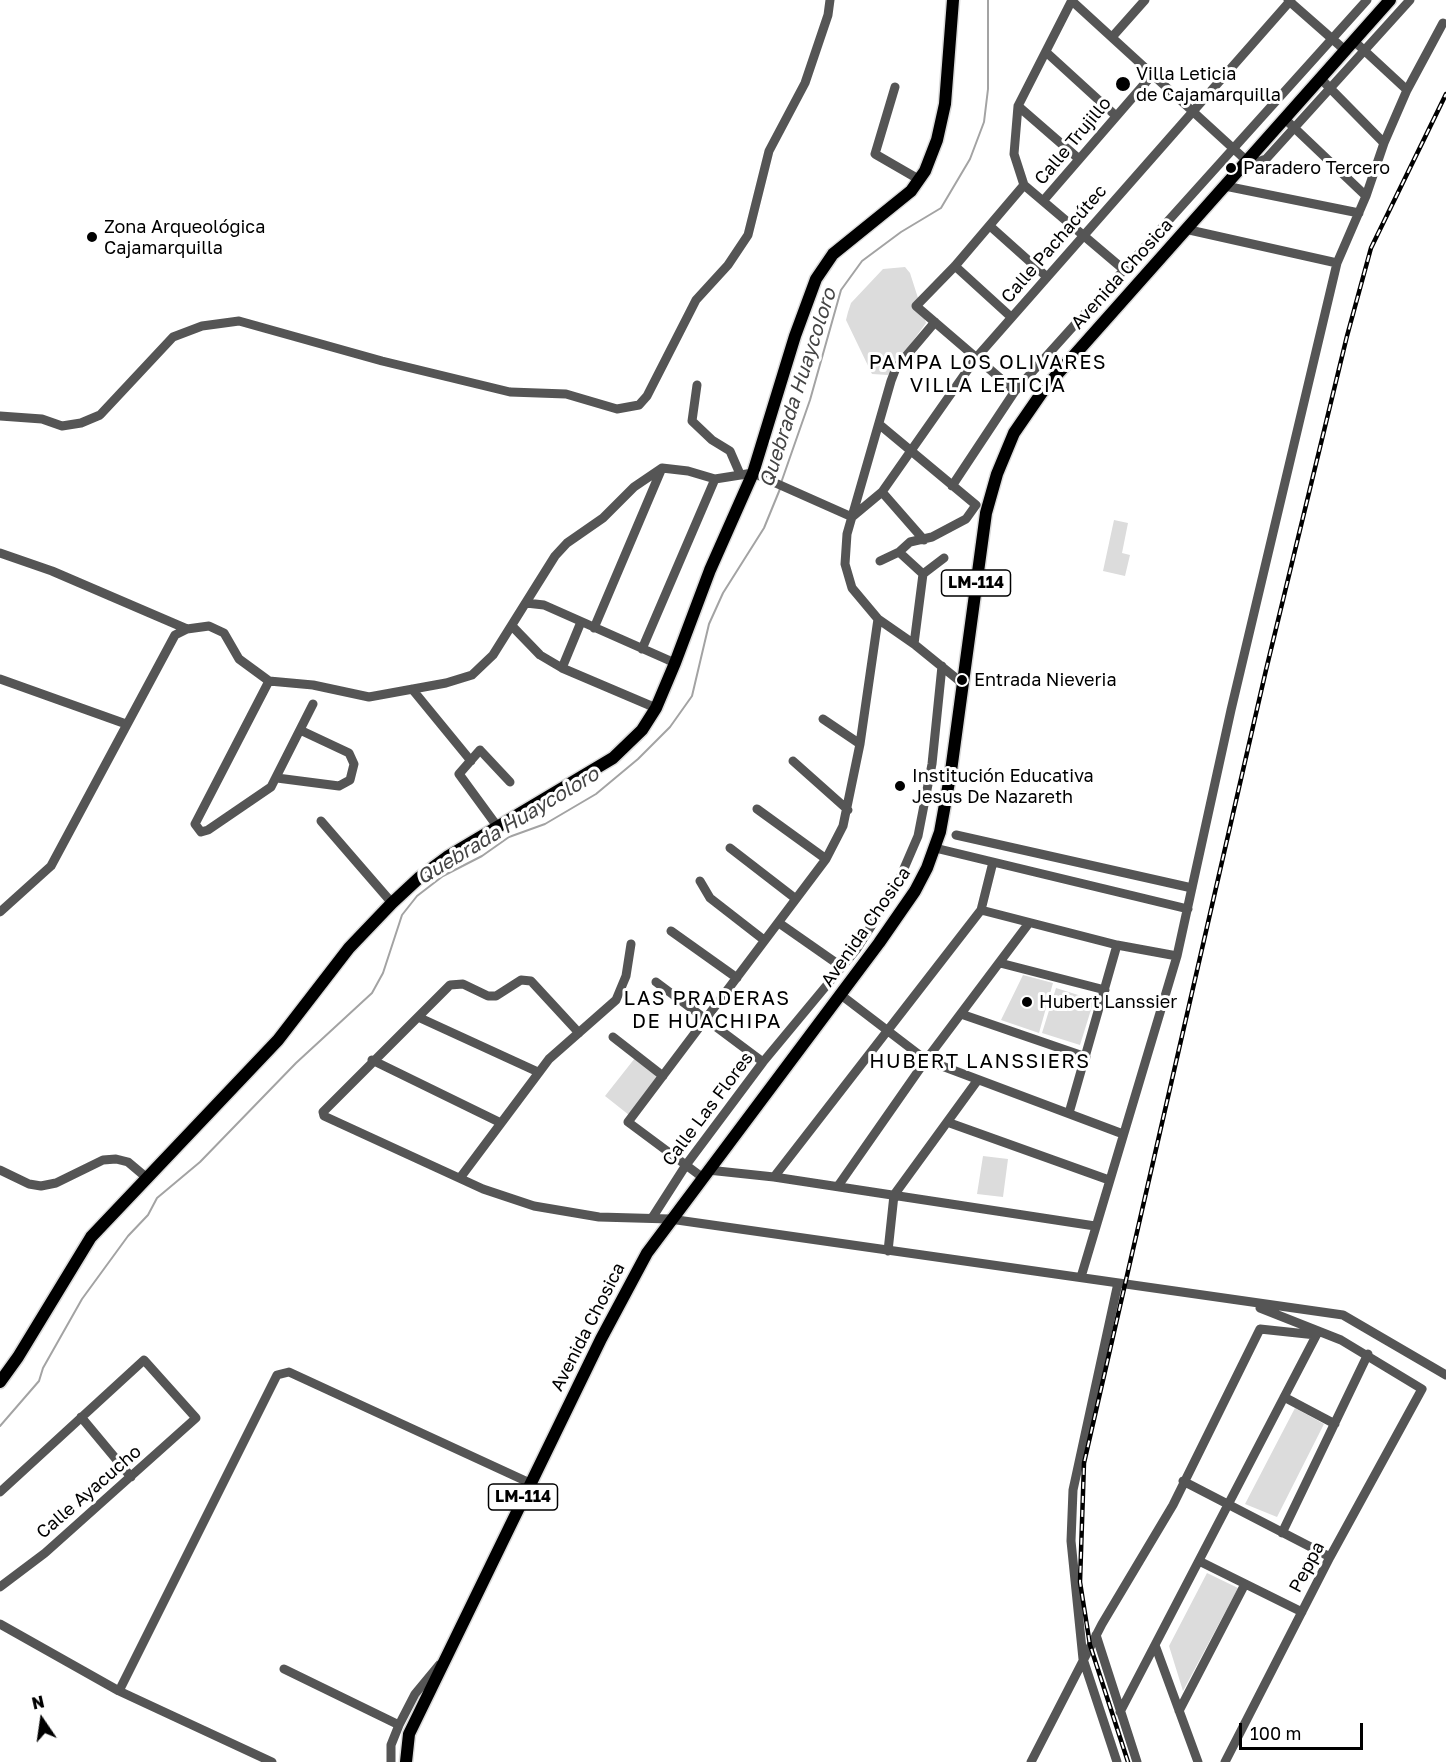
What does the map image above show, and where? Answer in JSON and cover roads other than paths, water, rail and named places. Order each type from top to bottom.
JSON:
[{"type":"main road","points":[[0,1382],[18,1357],[79,1253],[91,1237],[278,1040],[349,948],[392,903],[438,863],[613,758],[642,730],[656,708],[675,663],[823,266],[833,254],[911,191],[920,180],[937,140],[945,104],[952,0]]},
{"type":"main road","name":"Avenida Chosica","points":[[406,1762],[409,1734],[446,1656],[601,1339],[657,1239],[841,995],[915,891],[935,848],[951,771],[986,513],[997,474],[1014,433],[1045,388],[1390,0]]},
{"type":"street","points":[[0,416],[42,419],[62,426],[81,423],[100,415],[173,337],[202,326],[239,321],[382,361],[510,392],[566,394],[617,409],[639,405],[647,396],[696,300],[728,265],[748,235],[768,151],[805,83],[828,15],[830,0]]},
{"type":"street","points":[[1123,269],[1024,185],[1014,154],[1018,106],[1072,0],[1233,149],[1247,161],[1258,162],[1266,159],[1410,0]]},
{"type":"street","points":[[1113,36],[1145,0]]},
{"type":"street","points":[[1290,0],[1333,40],[1364,51],[1407,90]]},
{"type":"street","name":"Calle Pachacútec","points":[[852,516],[882,492],[976,358],[1290,0]]},
{"type":"street","points":[[952,486],[1015,391],[1367,0]]},
{"type":"street","points":[[1081,1277],[1177,956],[1231,710],[1337,263],[1407,90],[1443,23]]},
{"type":"street","points":[[1046,52],[1115,116]]},
{"type":"street","name":"Calle Trujillo","points":[[1042,201],[1153,74]]},
{"type":"street","points":[[1321,79],[1384,143]]},
{"type":"street","points":[[895,87],[875,154],[920,180]]},
{"type":"street","points":[[1018,106],[1079,159]]},
{"type":"street","points":[[1285,119],[1366,196]]},
{"type":"street","points":[[1015,391],[916,306],[955,266],[1024,185]]},
{"type":"street","points":[[1225,186],[1359,213]]},
{"type":"street","points":[[990,226],[1047,277]]},
{"type":"street","points":[[1185,229],[1337,263]]},
{"type":"street","points":[[955,266],[1011,317]]},
{"type":"street","points":[[935,322],[896,368],[847,534],[845,564],[852,588],[878,619],[962,682]]},
{"type":"street","points":[[696,385],[692,421],[712,440],[730,450],[746,473]]},
{"type":"street","points":[[880,425],[976,505],[966,519],[924,540],[910,542],[899,552],[880,561]]},
{"type":"street","points":[[0,912],[51,866],[175,635],[187,629],[209,626],[224,633],[239,659],[269,681],[313,685],[369,697],[472,675],[493,656],[555,556],[567,543],[603,518],[634,487],[662,468],[688,471],[715,479],[746,473],[852,516]]},
{"type":"street","points":[[594,628],[662,468]]},
{"type":"street","points":[[642,649],[715,479]]},
{"type":"street","points":[[882,492],[924,540]]},
{"type":"street","points":[[899,552],[923,574]]},
{"type":"street","points":[[0,553],[52,571],[187,629]]},
{"type":"street","points":[[914,644],[923,574],[944,558]]},
{"type":"street","points":[[526,603],[544,605],[675,663]]},
{"type":"street","points":[[878,619],[848,810],[826,859],[628,1122],[686,1165],[705,1173],[774,1177],[1095,1226]]},
{"type":"street","points":[[562,668],[581,622]]},
{"type":"street","points":[[512,627],[540,655],[562,668],[656,708]]},
{"type":"street","name":"Calle Las Flores","points":[[652,1218],[686,1165],[763,1062],[842,967],[896,887],[918,836],[932,764],[942,666]]},
{"type":"street","points":[[0,680],[126,724]]},
{"type":"street","points":[[269,681],[195,824],[197,829],[207,830],[271,787],[313,704]]},
{"type":"street","points":[[412,689],[471,761]]},
{"type":"street","points":[[823,719],[860,744]]},
{"type":"street","points":[[277,778],[339,786],[350,780],[354,764],[349,753],[300,730]]},
{"type":"street","points":[[497,826],[459,774],[480,750],[510,782]]},
{"type":"street","points":[[793,760],[848,810]]},
{"type":"street","points":[[757,809],[826,859]]},
{"type":"street","points":[[321,821],[392,903]]},
{"type":"street","points":[[956,835],[1192,888]]},
{"type":"street","points":[[730,848],[796,898]]},
{"type":"street","points":[[935,848],[1188,909]]},
{"type":"street","points":[[774,1177],[981,910],[993,862]]},
{"type":"street","points":[[700,881],[710,898],[764,940]]},
{"type":"street","points":[[981,910],[1117,945],[1177,956]]},
{"type":"street","points":[[779,923],[842,967]]},
{"type":"street","points":[[838,1186],[926,1060],[1029,923]]},
{"type":"street","points":[[671,931],[737,978]]},
{"type":"street","points":[[460,1178],[549,1059],[616,1000],[626,976],[631,944]]},
{"type":"street","points":[[1069,1113],[1117,945]]},
{"type":"street","points":[[1000,963],[1105,990]]},
{"type":"street","points":[[579,1033],[531,981],[521,981],[496,996],[488,996],[464,984],[450,984],[325,1108],[324,1116],[483,1189],[534,1206],[599,1217],[652,1218],[1343,1315],[1446,1375]]},
{"type":"street","points":[[656,982],[763,1062]]},
{"type":"street","points":[[841,995],[926,1060],[1123,1134]]},
{"type":"street","points":[[961,1014],[1086,1057]]},
{"type":"street","points":[[417,1017],[538,1072]]},
{"type":"street","points":[[613,1037],[663,1076]]},
{"type":"street","points":[[372,1060],[501,1123]]},
{"type":"street","points":[[888,1251],[894,1195],[978,1081]]},
{"type":"street","points":[[947,1122],[1109,1180]]},
{"type":"street","points":[[0,1170],[29,1184],[41,1186],[56,1183],[103,1160],[117,1159],[128,1162],[147,1178]]},
{"type":"street","points":[[1117,1762],[1083,1659],[1077,1622],[1071,1541],[1073,1490],[1118,1283]]},
{"type":"street","points":[[1246,1303],[1368,1354],[1282,1533]]},
{"type":"street","points":[[1031,1762],[1096,1635],[1173,1505],[1260,1329],[1317,1333]]},
{"type":"street","points":[[1120,1712],[1317,1333]]},
{"type":"street","name":"Peppa","points":[[1225,1762],[1330,1557],[1422,1389],[1368,1354]]},
{"type":"street","name":"Calle Ayacucho","points":[[0,1587],[45,1553],[196,1418],[144,1360],[81,1418]]},
{"type":"street","points":[[118,1690],[277,1375],[288,1372],[530,1483]]},
{"type":"street","points":[[1284,1397],[1335,1424]]},
{"type":"street","points":[[0,1492],[81,1418],[131,1478]]},
{"type":"street","points":[[1184,1481],[1330,1557]]},
{"type":"street","points":[[1199,1561],[1302,1612]]},
{"type":"street","points":[[1179,1711],[1245,1584]]},
{"type":"street","points":[[0,1624],[118,1690],[272,1762]]},
{"type":"street","points":[[1096,1635],[1137,1762]]},
{"type":"street","points":[[1155,1645],[1198,1762]]},
{"type":"street","points":[[391,1762],[391,1745],[415,1694],[446,1656]]},
{"type":"street","points":[[284,1670],[399,1725]]},
{"type":"waterway","name":"Quebrada Huaycoloro","points":[[781,483],[810,400],[841,290],[862,261],[901,232],[941,208],[970,159],[984,122],[988,89],[988,0]]},
{"type":"waterway","name":"Quebrada Huaycoloro","points":[[0,1426],[39,1381],[43,1368],[82,1299],[128,1236],[148,1215],[157,1198],[200,1162],[296,1063],[372,993],[383,973],[402,915],[417,896],[443,876],[482,856],[509,837],[545,824],[596,794],[638,759],[670,727],[692,696],[709,624],[723,593],[764,528],[780,489]]},
{"type":"railway","points":[[1128,1762],[1090,1645],[1080,1582],[1084,1463],[1266,670],[1347,336],[1371,248],[1446,94]]},
{"type":"place","name":"Villa Leticia de Cajamarquilla","points":[[1123,84]]},
{"type":"place","name":"Paradero Tercero","points":[[1231,168]]},
{"type":"place","name":"Zona Arqueológica Cajamarquilla","points":[[92,237]]},
{"type":"place","name":"Entrada Nieveria","points":[[962,680]]},
{"type":"place","name":"Institución Educativa Jesus De Nazareth","points":[[900,786]]},
{"type":"place","name":"Hubert Lanssier","points":[[1027,1002]]},
{"type":"district","name":"PAMPA LOS OLIVARES VILLA LETICIA","points":[[988,374]]},
{"type":"district","name":"LAS PRADERAS DE HUACHIPA","points":[[707,1010]]},
{"type":"district","name":"HUBERT LANSSIERS","points":[[980,1062]]}]
